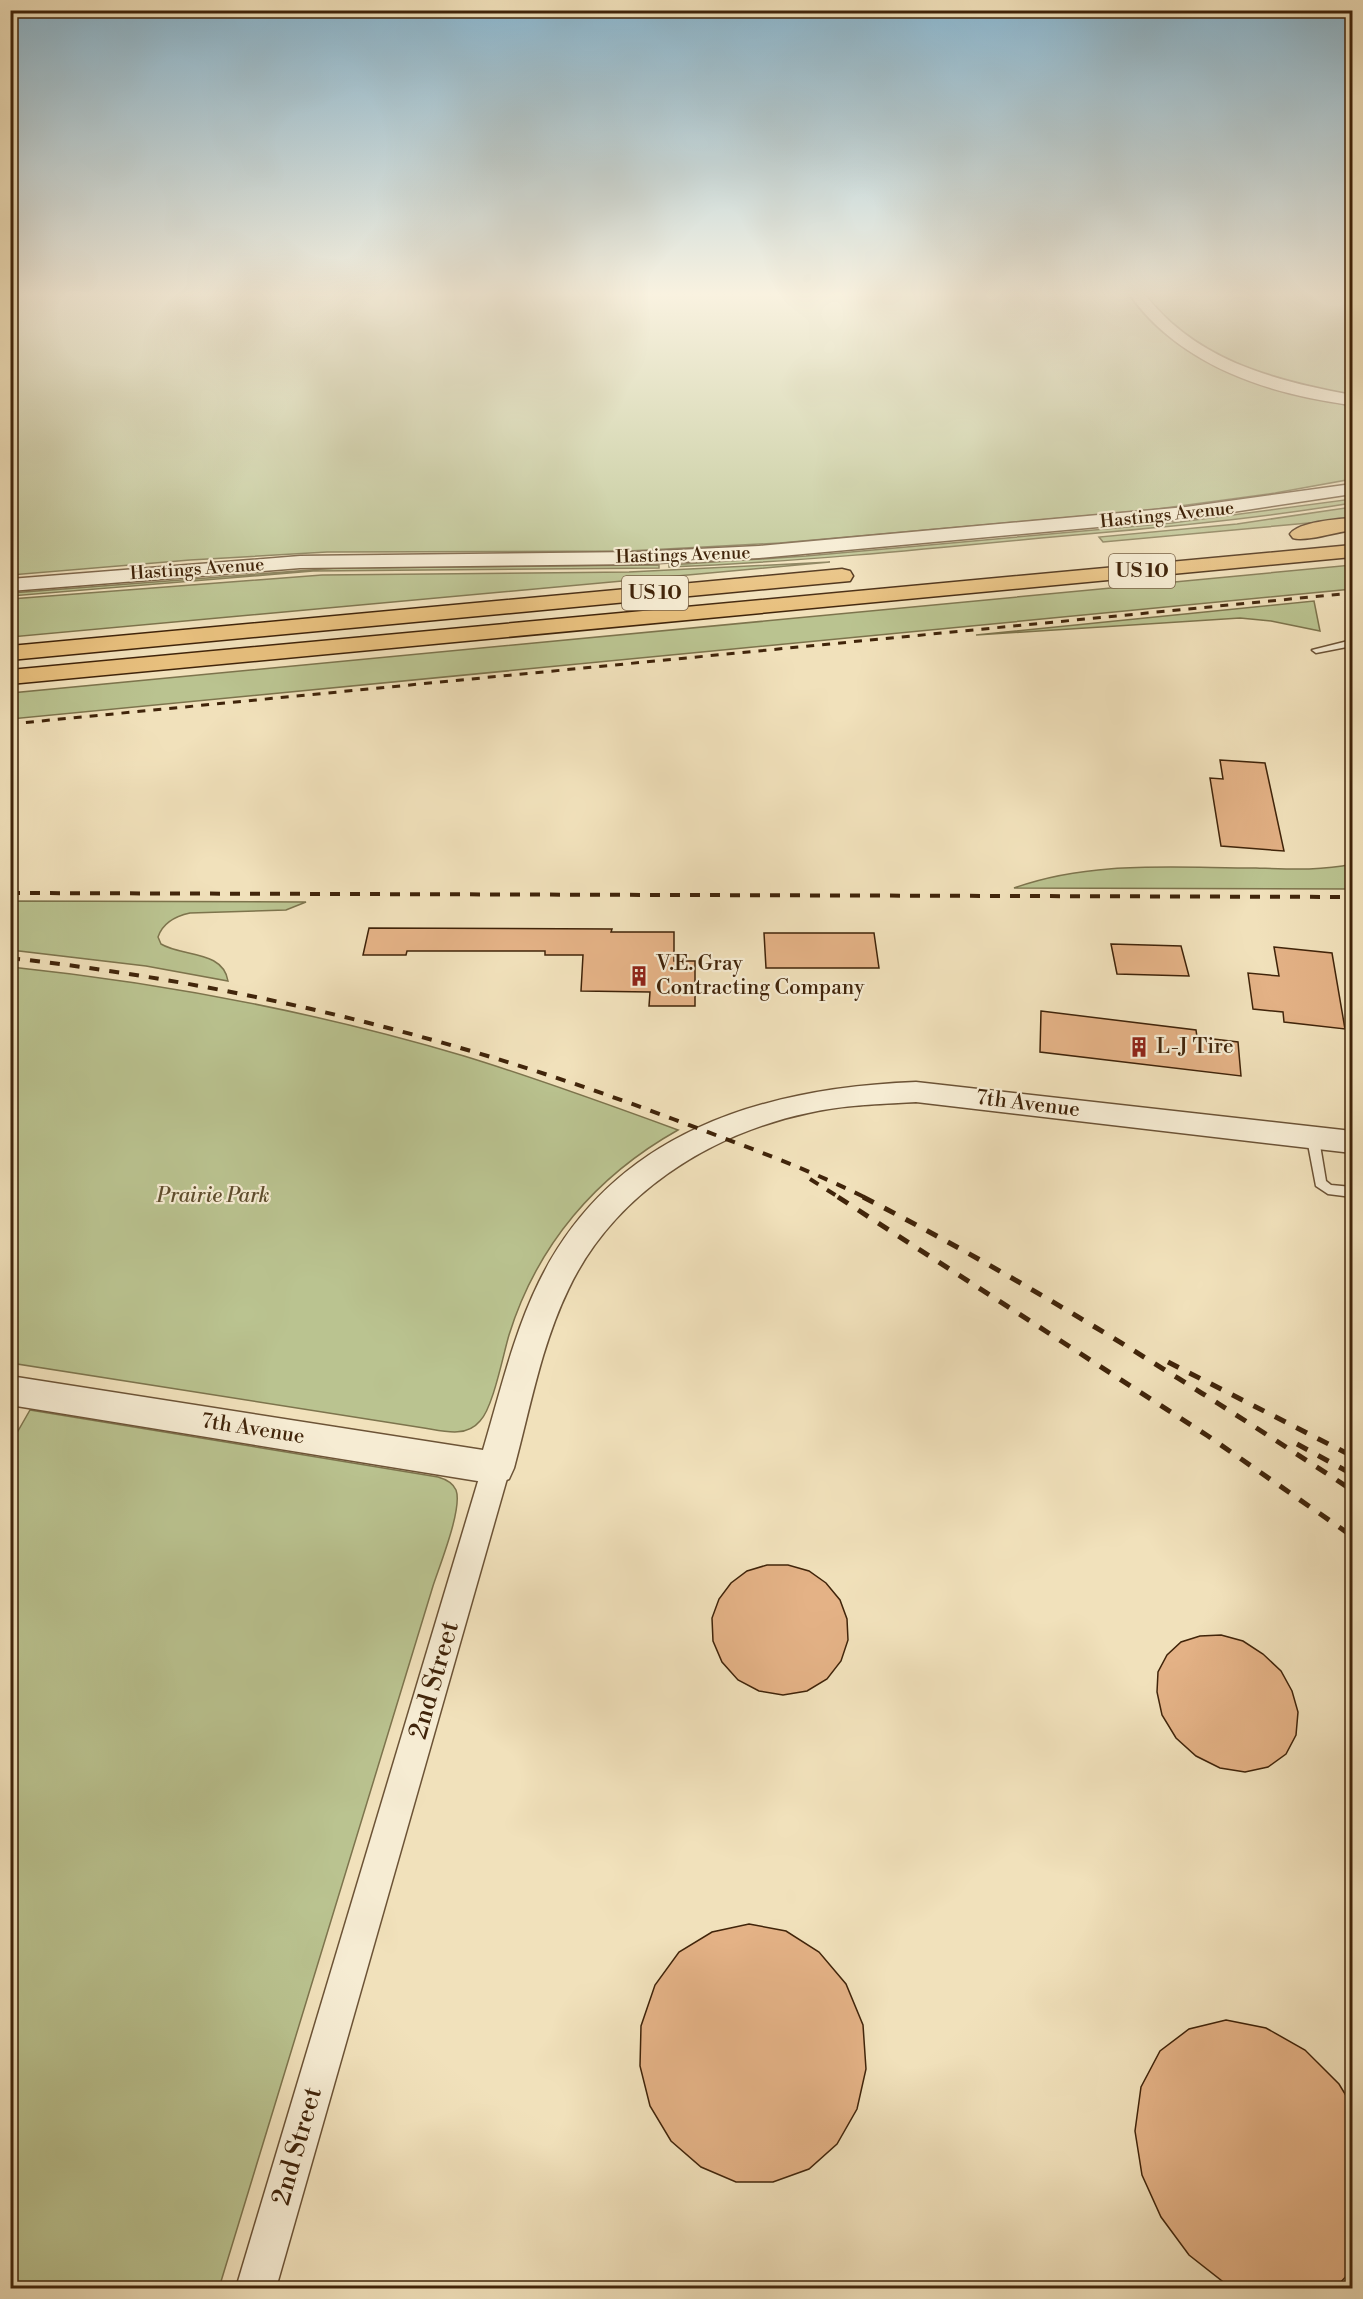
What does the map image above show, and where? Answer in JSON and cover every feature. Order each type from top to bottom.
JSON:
[{"type":"highway","points":[[1300,534],[1328,526],[1353,524]]},
{"type":"highway","points":[[1276,536],[1353,530]]},
{"type":"highway","name":"US 10","points":[[10,677],[1353,551]]},
{"type":"highway","points":[[932,591],[1144,578],[1353,558]]},
{"type":"highway","name":"US 10","points":[[10,653],[865,574]]},
{"type":"street","name":"Hastings Avenue","points":[[10,585],[321,561],[637,558],[759,552],[1152,517],[1270,503],[1353,489]]},
{"type":"street","name":"7th Avenue","points":[[709,1133],[752,1116],[816,1099],[855,1094],[907,1092],[960,1095],[1353,1142]]},
{"type":"street","name":"2nd Street","points":[[256,2289],[496,1468],[542,1314],[554,1283],[571,1252],[599,1215],[633,1182],[676,1151],[709,1133]]},
{"type":"street","name":"7th Avenue","points":[[10,1390],[496,1468]]},
{"type":"lane","points":[[1316,650],[1353,643]]},
{"type":"lane","points":[[1313,1139],[1320,1183],[1328,1189],[1353,1192]]},
{"type":"green space","points":[[11,399],[1322,399],[1352,407],[1352,479],[1275,493],[1150,510],[780,543],[628,551],[327,552],[190,560],[11,575]]},
{"type":"green space","points":[[1352,499],[1352,503],[1313,509],[1158,527],[855,555],[669,567],[669,565],[806,556],[1172,523]]},
{"type":"green space","points":[[1352,507],[1352,519],[1103,542],[1099,537],[1237,524]]},
{"type":"green space","points":[[830,562],[11,637],[11,599],[322,575],[629,572]]},
{"type":"green space","points":[[659,565],[659,568],[313,571],[11,596],[11,593],[337,568]]},
{"type":"green space","points":[[1352,565],[1352,589],[11,719],[11,693]]},
{"type":"green space","points":[[1314,601],[1320,631],[1271,621],[1240,618],[976,635]]},
{"type":"green space","points":[[1352,864],[1352,889],[1014,888],[1043,879],[1103,869],[1164,867],[1304,869]]},
{"type":"green space","points":[[10,901],[306,902],[286,910],[190,913],[175,918],[163,927],[158,937],[161,944],[210,959],[225,971],[228,981],[146,966],[11,950]]},
{"type":"green space","name":"Prairie Park","points":[[11,967],[126,981],[239,1001],[352,1026],[491,1064],[678,1130],[648,1148],[596,1191],[553,1243],[521,1302],[485,1414],[468,1430],[439,1431],[11,1363]]},
{"type":"green space","points":[[30,1410],[438,1477],[453,1485],[456,1490],[456,1510],[449,1538],[219,2288],[11,2288],[10,1445]]},
{"type":"building","points":[[1220,760],[1265,763],[1284,851],[1221,846],[1210,778],[1223,779]]},
{"type":"building","points":[[369,928],[612,929],[611,932],[674,932],[674,961],[695,961],[695,1006],[649,1006],[650,992],[581,991],[583,955],[545,955],[545,951],[407,951],[406,955],[363,955]]},
{"type":"building","points":[[764,933],[874,933],[879,968],[766,968]]},
{"type":"building","points":[[1111,944],[1181,946],[1189,976],[1117,974]]},
{"type":"building","points":[[1274,947],[1332,953],[1345,1029],[1284,1022],[1283,1012],[1253,1009],[1248,973],[1279,976]]},
{"type":"building","name":"L-J Tire","points":[[1041,1011],[1196,1030],[1197,1037],[1238,1042],[1241,1076],[1040,1052]]},
{"type":"building","points":[[767,1565],[788,1565],[809,1571],[826,1583],[840,1600],[847,1619],[848,1640],[841,1661],[827,1679],[807,1691],[783,1695],[759,1691],[738,1680],[722,1662],[713,1641],[712,1618],[719,1599],[731,1583],[747,1571]]},
{"type":"building","points":[[1221,1635],[1243,1641],[1263,1654],[1281,1671],[1292,1691],[1298,1712],[1296,1735],[1286,1754],[1268,1767],[1245,1772],[1220,1768],[1196,1756],[1176,1738],[1162,1715],[1157,1692],[1158,1672],[1167,1655],[1181,1642],[1200,1636]]},
{"type":"building","points":[[749,1924],[786,1931],[819,1952],[846,1984],[863,2025],[866,2069],[857,2109],[837,2144],[809,2169],[773,2182],[736,2182],[701,2167],[671,2141],[650,2106],[640,2066],[641,2026],[655,1985],[679,1952],[712,1932]]},
{"type":"building","points":[[1226,2020],[1266,2028],[1305,2050],[1339,2084],[1353,2107],[1353,2269],[1338,2285],[1330,2289],[1238,2289],[1226,2284],[1189,2255],[1161,2217],[1142,2175],[1135,2131],[1141,2087],[1160,2051],[1189,2029]]},
{"type":"railway","points":[[10,724],[1352,593]]},
{"type":"railway","points":[[10,893],[1352,897]]},
{"type":"railway","points":[[10,958],[96,969],[264,999],[347,1017],[429,1039],[510,1063],[673,1119],[795,1166],[866,1198]]},
{"type":"railway","points":[[810,1179],[840,1198]]},
{"type":"railway","points":[[838,1197],[1208,1436],[1352,1536]]},
{"type":"railway","points":[[863,1197],[989,1265],[1112,1337],[1352,1490]]},
{"type":"railway","points":[[1168,1362],[1352,1456]]},
{"type":"railway","points":[[1297,1444],[1352,1474]]},
{"type":"place","name":"V.E. Gray Contracting Company","points":[[639,976]]},
{"type":"place","name":"L-J Tire","points":[[1139,1047]]}]
